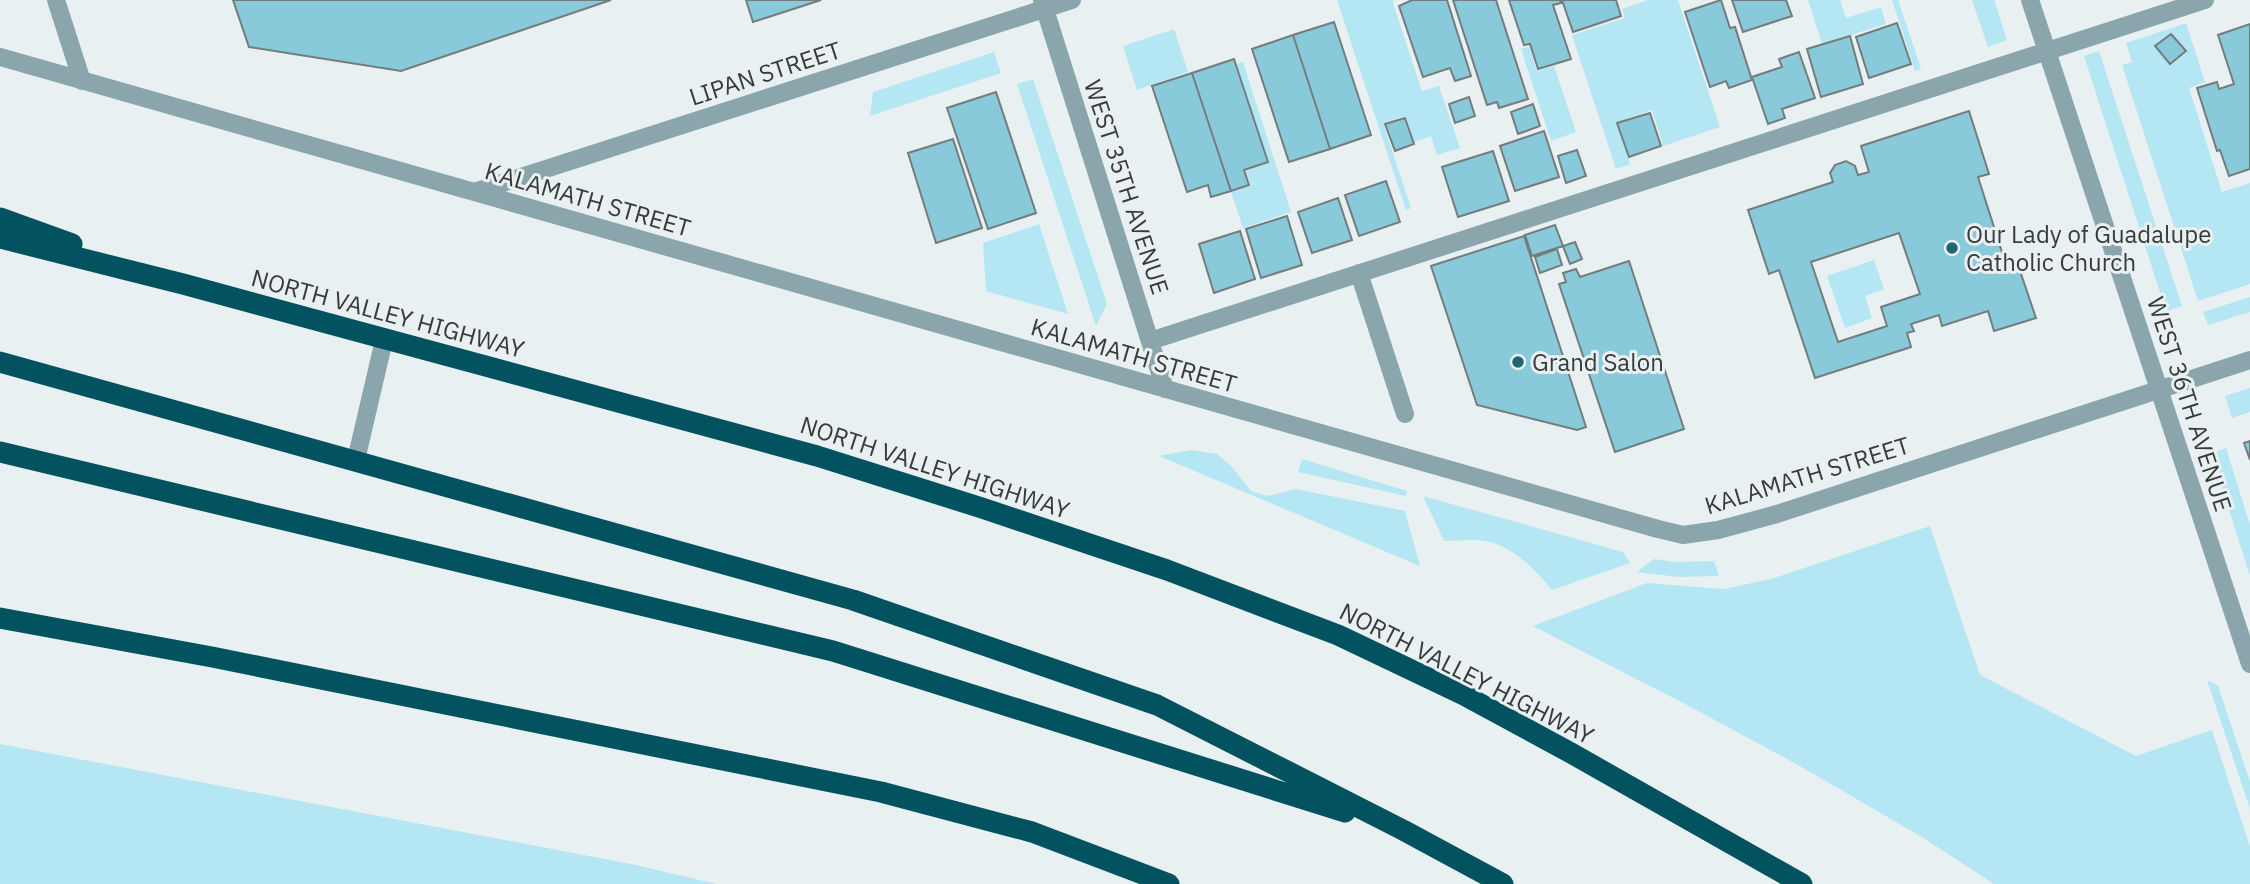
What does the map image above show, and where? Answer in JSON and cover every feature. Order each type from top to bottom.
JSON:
[{"type":"highway","points":[[0,218],[183,284]]},
{"type":"highway","name":"NORTH VALLEY HIGHWAY","points":[[0,238],[183,284],[817,456],[1154,565],[1338,635],[1464,695],[1802,884]]},
{"type":"highway","points":[[0,362],[853,600],[1157,705],[1503,884]]},
{"type":"highway","points":[[0,452],[833,651],[1403,830]]},
{"type":"highway","points":[[0,618],[226,660],[881,792],[1032,832],[1169,884]]},
{"type":"street","name":"LIPAN STREET","points":[[474,192],[1043,4],[1072,0]]},
{"type":"street","name":"WEST 36TH AVENUE","points":[[2030,0],[2250,664]]},
{"type":"street","points":[[1150,341],[2205,0]]},
{"type":"street","points":[[60,1],[82,80]]},
{"type":"street","name":"WEST 35TH AVENUE","points":[[1043,4],[1166,389]]},
{"type":"street","name":"KALAMATH STREET","points":[[0,57],[1683,535],[1718,530],[1777,514],[2250,360]]},
{"type":"street","points":[[1359,273],[1405,414]]},
{"type":"street","points":[[356,460],[384,340]]},
{"type":"shaded area","points":[[1337,0],[1394,0],[1422,91],[1439,86],[1460,148],[1437,155],[1431,136],[1414,142],[1406,116],[1383,123],[1411,208],[1406,210]]},
{"type":"shaded area","points":[[1648,0],[1678,0],[1720,127],[1663,146],[1652,110],[1617,122],[1630,164],[1616,169],[1572,35],[1625,18],[1622,9]]},
{"type":"shaded area","points":[[1808,0],[1840,0],[1846,18],[1881,7],[1886,24],[1822,44]]},
{"type":"shaded area","points":[[1892,0],[1898,0],[1921,69],[1915,71]]},
{"type":"shaded area","points":[[1972,0],[1994,0],[2007,40],[1988,47]]},
{"type":"shaded area","points":[[2186,23],[2205,82],[2189,88],[2222,192],[2250,183],[2250,284],[2198,301],[2122,65],[2132,62],[2126,43]]},
{"type":"shaded area","points":[[1174,29],[1188,72],[1137,90],[1123,46]]},
{"type":"shaded area","points":[[1529,47],[1537,71],[1554,66],[1576,132],[1551,141],[1521,49]]},
{"type":"shaded area","points":[[2099,51],[2182,306],[2166,311],[2084,56]]},
{"type":"shaded area","points":[[994,52],[1001,73],[870,116],[873,92]]},
{"type":"shaded area","points":[[1243,62],[1291,212],[1243,228],[1231,192],[1251,186],[1246,171],[1269,163],[1237,64]]},
{"type":"shaded area","points":[[1033,79],[1107,304],[1096,326],[1017,84]]},
{"type":"shaded area","points":[[1039,224],[1068,314],[986,291],[983,243]]},
{"type":"shaded area","points":[[1874,260],[1884,289],[1865,296],[1872,318],[1845,328],[1827,276]]},
{"type":"shaded area","points":[[2250,297],[2250,312],[2208,325],[2203,312]]},
{"type":"shaded area","points":[[2250,388],[2250,412],[2232,418],[2225,396]]},
{"type":"shaded area","points":[[2226,448],[2250,525],[2250,576],[2211,453]]},
{"type":"shaded area","points":[[1191,450],[1217,454],[1232,467],[1251,491],[1267,496],[1296,489],[1405,511],[1420,566],[1159,456]]},
{"type":"shaded area","points":[[1302,459],[1407,491],[1406,496],[1298,472]]},
{"type":"shaded area","points":[[1423,496],[1623,552],[1630,563],[1552,590],[1524,561],[1499,545],[1479,541],[1444,541]]},
{"type":"shaded area","points":[[1930,526],[1980,675],[2136,756],[2212,730],[2250,847],[2250,884],[1994,884],[1922,837],[1798,765],[1533,626],[1647,583],[1724,589],[1771,579]]},
{"type":"shaded area","points":[[1654,559],[1677,562],[1714,561],[1719,576],[1679,577],[1637,572]]},
{"type":"shaded area","points":[[2207,680],[2218,686],[2250,782],[2250,809]]},
{"type":"shaded area","points":[[0,744],[631,864],[717,884],[0,884]]},
{"type":"building","points":[[233,0],[611,0],[401,71],[249,47]]},
{"type":"building","points":[[746,0],[821,0],[753,22]]},
{"type":"building","points":[[1412,0],[1447,0],[1471,76],[1455,81],[1450,68],[1423,77],[1399,6]]},
{"type":"building","points":[[1453,0],[1496,0],[1528,99],[1499,108],[1497,102],[1487,105]]},
{"type":"building","points":[[1509,0],[1560,0],[1561,3],[1553,5],[1571,59],[1538,69],[1530,44],[1524,45]]},
{"type":"building","points":[[1562,0],[1616,0],[1621,16],[1573,32]]},
{"type":"building","points":[[1721,0],[1730,28],[1735,27],[1752,80],[1729,88],[1726,81],[1710,87],[1685,12]]},
{"type":"building","points":[[1732,0],[1786,0],[1792,16],[1743,32]]},
{"type":"building","points":[[1334,22],[1371,135],[1330,149],[1293,35]]},
{"type":"building","points":[[1897,23],[1911,64],[1869,78],[1856,37]]},
{"type":"building","points":[[2250,24],[2250,169],[2229,176],[2220,150],[2217,151],[2197,88],[2217,82],[2219,89],[2234,84],[2218,35]]},
{"type":"building","points":[[2171,34],[2186,51],[2170,64],[2155,46]]},
{"type":"building","points":[[1293,35],[1330,149],[1289,162],[1252,49]]},
{"type":"building","points":[[1850,36],[1863,84],[1821,97],[1807,49]]},
{"type":"building","points":[[1799,52],[1815,98],[1782,109],[1785,118],[1768,124],[1752,77],[1782,67],[1779,59]]},
{"type":"building","points":[[1234,59],[1268,162],[1244,170],[1249,185],[1231,191],[1192,73]]},
{"type":"building","points":[[1192,73],[1231,191],[1211,197],[1208,185],[1187,192],[1152,86]]},
{"type":"building","points":[[996,92],[1036,213],[988,229],[947,108]]},
{"type":"building","points":[[1469,97],[1475,116],[1455,123],[1449,104]]},
{"type":"building","points":[[1533,104],[1540,126],[1518,134],[1511,112]]},
{"type":"building","name":"Our Lady of Guadalupe Catholic Church","points":[[1969,111],[1989,174],[1978,177],[2008,271],[2019,268],[2036,318],[1994,331],[1988,311],[1942,326],[1939,315],[1911,324],[1914,331],[1907,333],[1911,347],[1815,378],[1779,270],[1769,274],[1748,210],[1833,182],[1830,173],[1835,165],[1846,161],[1855,166],[1858,175],[1869,172],[1861,146]],"holes":[[[1899,233],[1920,294],[1881,307],[1887,326],[1838,342],[1811,262]]]},
{"type":"building","points":[[1650,113],[1661,146],[1629,157],[1617,123]]},
{"type":"building","points":[[1405,118],[1414,144],[1395,151],[1385,124]]},
{"type":"building","points":[[1544,131],[1559,177],[1515,191],[1500,146]]},
{"type":"building","points":[[953,139],[982,228],[936,243],[908,153]]},
{"type":"building","points":[[1577,150],[1586,176],[1566,183],[1558,156]]},
{"type":"building","points":[[1493,151],[1509,201],[1458,217],[1442,167]]},
{"type":"building","points":[[1386,181],[1400,222],[1359,236],[1345,195]]},
{"type":"building","points":[[1338,198],[1352,240],[1312,253],[1298,212]]},
{"type":"building","points":[[1287,216],[1302,265],[1261,278],[1246,229]]},
{"type":"building","points":[[1555,225],[1563,246],[1532,256],[1525,235]]},
{"type":"building","points":[[1240,231],[1255,279],[1214,293],[1199,244]]},
{"type":"building","points":[[1524,236],[1586,427],[1577,430],[1477,405],[1431,266]]},
{"type":"building","points":[[1575,242],[1582,259],[1570,264],[1563,246]]},
{"type":"building","points":[[1557,249],[1562,265],[1540,273],[1535,257]]},
{"type":"building","points":[[1629,261],[1684,429],[1615,452],[1559,284],[1566,282],[1563,273],[1576,269],[1580,277]]},
{"type":"building","points":[[2250,441],[2250,460],[2244,443]]},
{"type":"place","name":"Our Lady of Guadalupe Catholic Church","points":[[1952,248]]},
{"type":"place","name":"Grand Salon","points":[[1518,362]]}]
